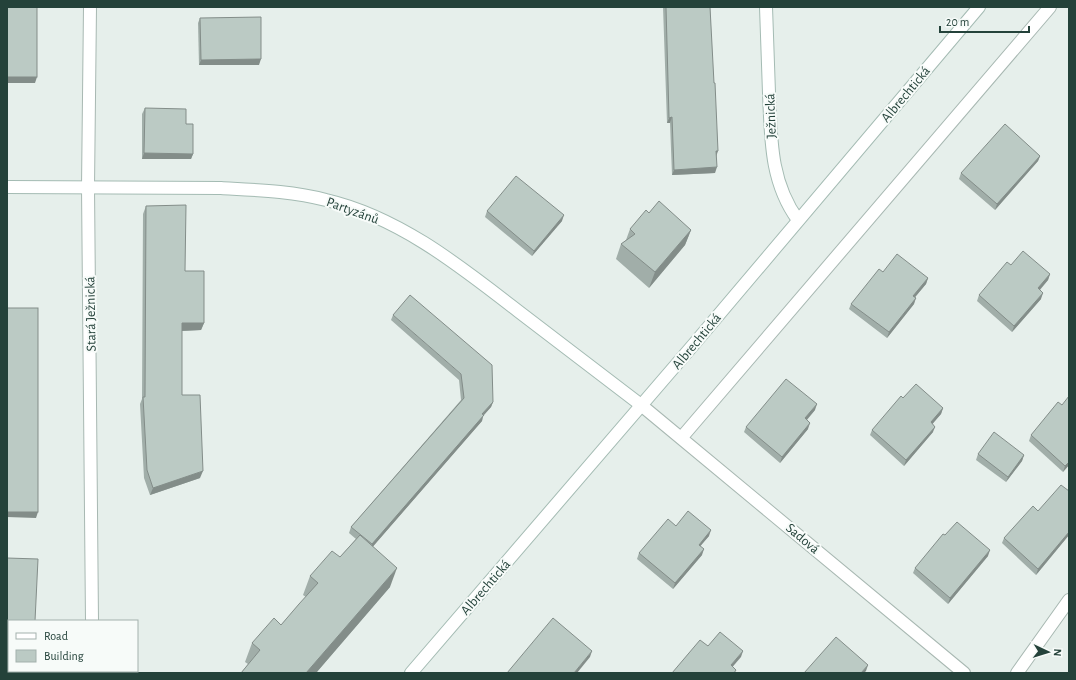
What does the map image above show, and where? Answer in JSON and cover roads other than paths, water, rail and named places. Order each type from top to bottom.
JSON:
[{"type":"street","name":"Stará Ježnická","points":[[90,7],[88,187],[92,620]]},
{"type":"street","name":"Ježnická","points":[[766,7],[772,150],[778,180],[783,195],[798,220]]},
{"type":"street","name":"Albrechtická","points":[[411,673],[979,7]]},
{"type":"street","points":[[682,437],[1050,7]]},
{"type":"street","name":"Partyzánů","points":[[7,187],[256,190],[296,194],[326,200],[359,210],[393,225],[462,268],[641,405]]},
{"type":"street","name":"Sadová","points":[[641,405],[682,437],[964,673]]},
{"type":"street","points":[[1017,673],[1069,600]]}]
